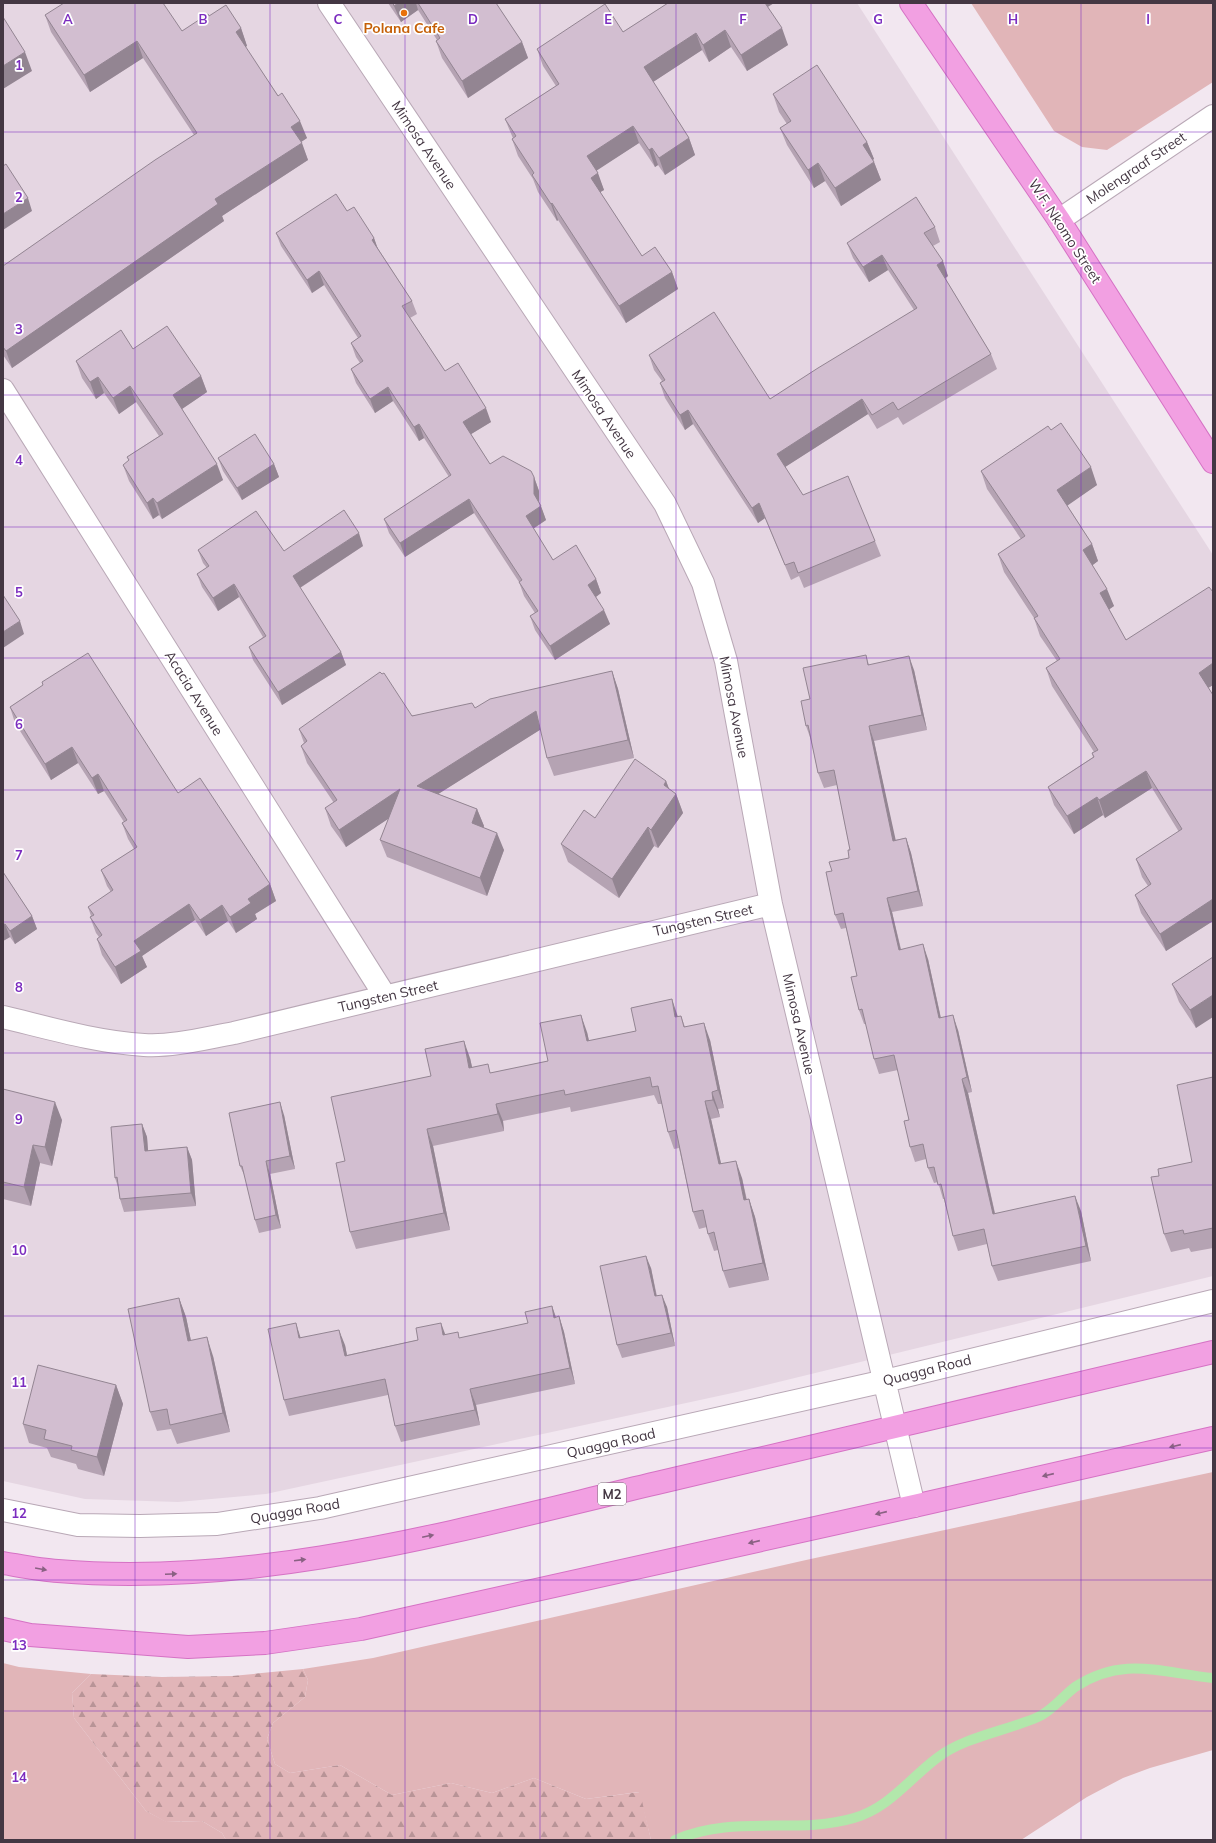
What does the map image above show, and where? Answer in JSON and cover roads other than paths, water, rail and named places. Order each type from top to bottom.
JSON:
[{"type":"main road","name":"W.F. Nkomo Street","points":[[911,3],[1059,220],[1213,462]]},
{"type":"main road","name":"M2","points":[[3,1563],[55,1571],[110,1574],[173,1574],[343,1555],[476,1526],[1213,1352]]},
{"type":"main road","points":[[3,1629],[30,1635],[188,1647],[265,1642],[361,1629],[1213,1438]]},
{"type":"street","name":"Mimosa Avenue","points":[[329,3],[665,504],[703,583],[726,661],[771,904],[885,1381],[894,1427],[914,1506]]},
{"type":"street","name":"Molengraaf Street","points":[[1059,220],[1213,116]]},
{"type":"street","name":"Acacia Avenue","points":[[3,390],[385,996]]},
{"type":"street","name":"Tungsten Street","points":[[3,1017],[91,1038],[144,1045],[181,1042],[234,1033],[771,904]]},
{"type":"street","name":"Quagga Road","points":[[3,1510],[78,1525],[140,1526],[217,1524],[320,1508],[885,1381],[1213,1301]]},
{"type":"waterway","points":[[675,1840],[697,1832],[719,1828],[742,1826],[810,1825],[832,1823],[854,1818],[878,1807],[888,1800],[927,1766],[948,1751],[972,1739],[1038,1717],[1053,1707],[1075,1687],[1093,1677],[1110,1671],[1126,1669],[1160,1670],[1213,1678]]},
{"type":"place","name":"Polana Cafe","points":[[404,13]]}]
